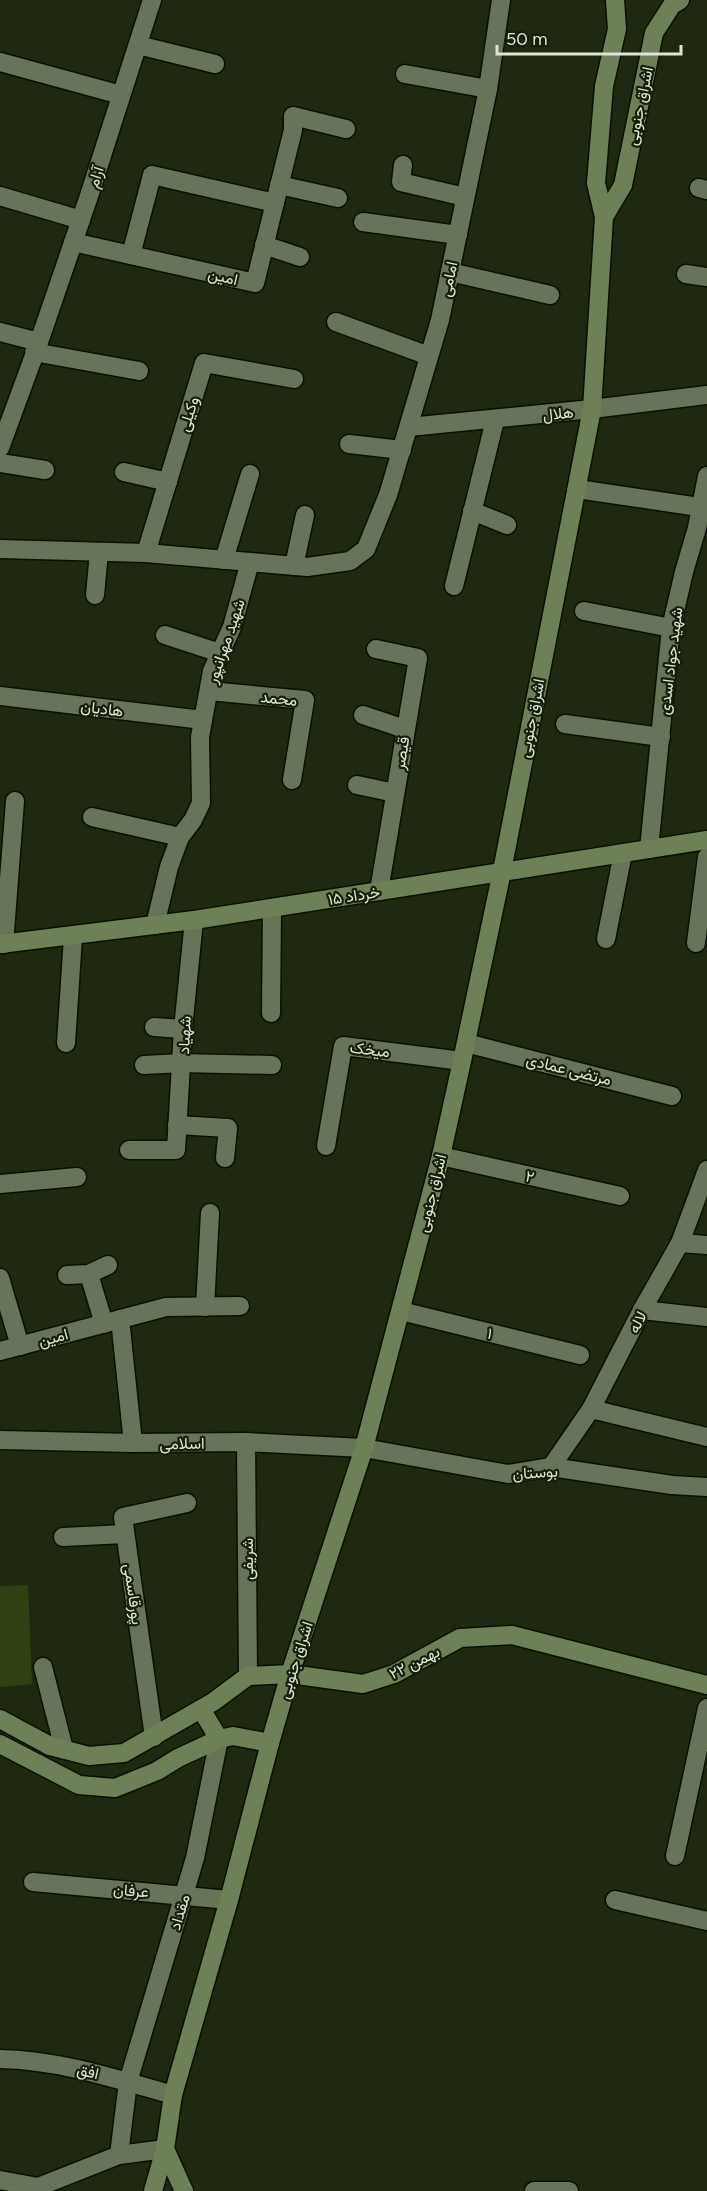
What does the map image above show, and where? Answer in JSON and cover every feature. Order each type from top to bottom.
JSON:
[{"type":"main road","name":"اشراق جنوبی","points":[[153,2191],[165,2149],[173,2095],[229,1900],[270,1743],[290,1674],[364,1448],[441,1156],[464,1052],[502,871],[592,409],[604,217],[596,183],[604,86],[617,29],[615,0]]},
{"type":"main road","name":"اشراق جنوبی","points":[[604,217],[623,185],[654,33],[672,4],[680,0]]},
{"type":"main road","name":"۱۵ خرداد","points":[[2,944],[73,937],[194,920],[707,840]]},
{"type":"main road","name":"۲۲ بهمن","points":[[248,1676],[290,1674],[363,1683],[394,1674],[460,1638],[512,1635],[707,1685]]},
{"type":"main road","points":[[0,1719],[50,1746],[89,1756],[124,1754],[201,1709],[248,1676]]},
{"type":"main road","points":[[201,1709],[219,1739]]},
{"type":"main road","points":[[0,1744],[79,1785],[115,1788],[157,1771],[178,1758],[219,1739],[233,1736],[270,1743]]},
{"type":"main road","points":[[165,2149],[184,2191]]},
{"type":"street","name":"آرام","points":[[0,445],[81,220],[152,0]]},
{"type":"street","name":"امامی","points":[[294,566],[307,567],[350,561],[366,549],[388,495],[440,320],[488,89],[501,0]]},
{"type":"street","points":[[138,45],[215,64]]},
{"type":"street","points":[[0,62],[122,95]]},
{"type":"street","points":[[405,74],[488,89]]},
{"type":"street","name":"امین","points":[[73,242],[255,283],[292,130],[293,116],[346,129]]},
{"type":"street","points":[[404,165],[401,182],[465,197]]},
{"type":"street","points":[[130,255],[152,175],[275,203]]},
{"type":"street","points":[[279,184],[339,198]]},
{"type":"street","points":[[0,196],[81,220]]},
{"type":"street","points":[[363,222],[458,235]]},
{"type":"street","points":[[264,245],[300,257]]},
{"type":"street","points":[[450,272],[550,295]]},
{"type":"street","points":[[686,274],[707,277]]},
{"type":"street","points":[[336,322],[429,356]]},
{"type":"street","points":[[0,332],[37,347],[138,371]]},
{"type":"street","name":"وکیلی","points":[[146,553],[204,363],[294,379]]},
{"type":"street","name":"هلال","points":[[408,427],[495,420],[707,394]]},
{"type":"street","points":[[453,586],[495,420]]},
{"type":"street","points":[[349,444],[402,450]]},
{"type":"street","points":[[0,463],[45,470]]},
{"type":"street","points":[[124,472],[168,482]]},
{"type":"street","points":[[224,560],[250,474]]},
{"type":"street","name":"شهید جواد اسدی","points":[[649,849],[672,628],[684,572],[702,529],[699,507],[707,476]]},
{"type":"street","points":[[577,489],[699,507]]},
{"type":"street","points":[[472,511],[507,525]]},
{"type":"street","points":[[0,549],[146,553],[294,566],[304,515]]},
{"type":"street","points":[[95,595],[99,552]]},
{"type":"street","name":"شهید مهرانپور","points":[[155,925],[169,867],[180,837],[193,820],[201,804],[200,737],[212,671],[232,627],[250,562]]},
{"type":"street","points":[[584,610],[672,628]]},
{"type":"street","points":[[165,634],[220,653]]},
{"type":"street","name":"قیصر","points":[[376,649],[418,658],[379,891]]},
{"type":"street","name":"محمد","points":[[208,691],[305,700],[292,780]]},
{"type":"street","name":"هادیان","points":[[0,696],[203,720]]},
{"type":"street","points":[[363,715],[405,729]]},
{"type":"street","points":[[565,724],[661,737]]},
{"type":"street","points":[[357,786],[395,793]]},
{"type":"street","points":[[2,944],[15,801]]},
{"type":"street","points":[[92,817],[180,837]]},
{"type":"street","points":[[606,939],[623,853]]},
{"type":"street","points":[[696,943],[707,858]]},
{"type":"street","points":[[272,908],[272,1013]]},
{"type":"street","name":"شهیاد","points":[[129,1150],[176,1150],[183,1029],[194,920]]},
{"type":"street","points":[[66,1043],[73,937]]},
{"type":"street","points":[[154,1027],[183,1029]]},
{"type":"street","name":"میخک","points":[[326,1146],[343,1046],[464,1052]]},
{"type":"street","name":"مرتضی عمادی","points":[[464,1052],[672,1096]]},
{"type":"street","points":[[144,1065],[182,1063],[272,1065]]},
{"type":"street","points":[[177,1125],[228,1128],[225,1158]]},
{"type":"street","name":"۲","points":[[441,1156],[620,1196]]},
{"type":"street","name":"لاله","points":[[551,1467],[591,1408],[680,1243],[707,1170]]},
{"type":"street","points":[[0,1184],[77,1177]]},
{"type":"street","points":[[205,1306],[210,1213]]},
{"type":"street","points":[[680,1243],[707,1245]]},
{"type":"street","points":[[68,1275],[89,1275],[108,1265]]},
{"type":"street","points":[[89,1275],[112,1321],[134,1443]]},
{"type":"street","name":"امین","points":[[0,1278],[20,1346],[166,1307],[240,1306]]},
{"type":"street","points":[[642,1310],[707,1317]]},
{"type":"street","name":"۱","points":[[401,1311],[580,1355]]},
{"type":"street","points":[[0,1351],[20,1346]]},
{"type":"street","points":[[591,1408],[707,1437]]},
{"type":"street","name":"اسلامی","points":[[0,1440],[134,1443],[246,1442],[364,1448]]},
{"type":"street","name":"شریفی","points":[[246,1442],[248,1676]]},
{"type":"street","name":"بوستان","points":[[364,1448],[508,1474],[551,1467],[672,1485],[707,1487]]},
{"type":"street","points":[[63,1537],[125,1534],[123,1516],[187,1503]]},
{"type":"street","name":"پورقاسمی","points":[[125,1534],[154,1737]]},
{"type":"street","points":[[43,1667],[64,1749]]},
{"type":"street","points":[[675,1856],[707,1708]]},
{"type":"street","name":"مقداد","points":[[119,2155],[128,2082],[195,1858],[219,1739]]},
{"type":"street","name":"عرفان","points":[[33,1882],[229,1900]]},
{"type":"street","points":[[615,1900],[707,1921]]},
{"type":"street","name":"افق","points":[[0,2059],[28,2059],[85,2070],[173,2095]]},
{"type":"street","points":[[0,2180],[38,2187],[119,2155],[165,2149]]},
{"type":"street","points":[[542,2191],[569,2191]]},
{"type":"green space","points":[[28,1585],[32,1684],[0,1687],[0,1586]]}]
